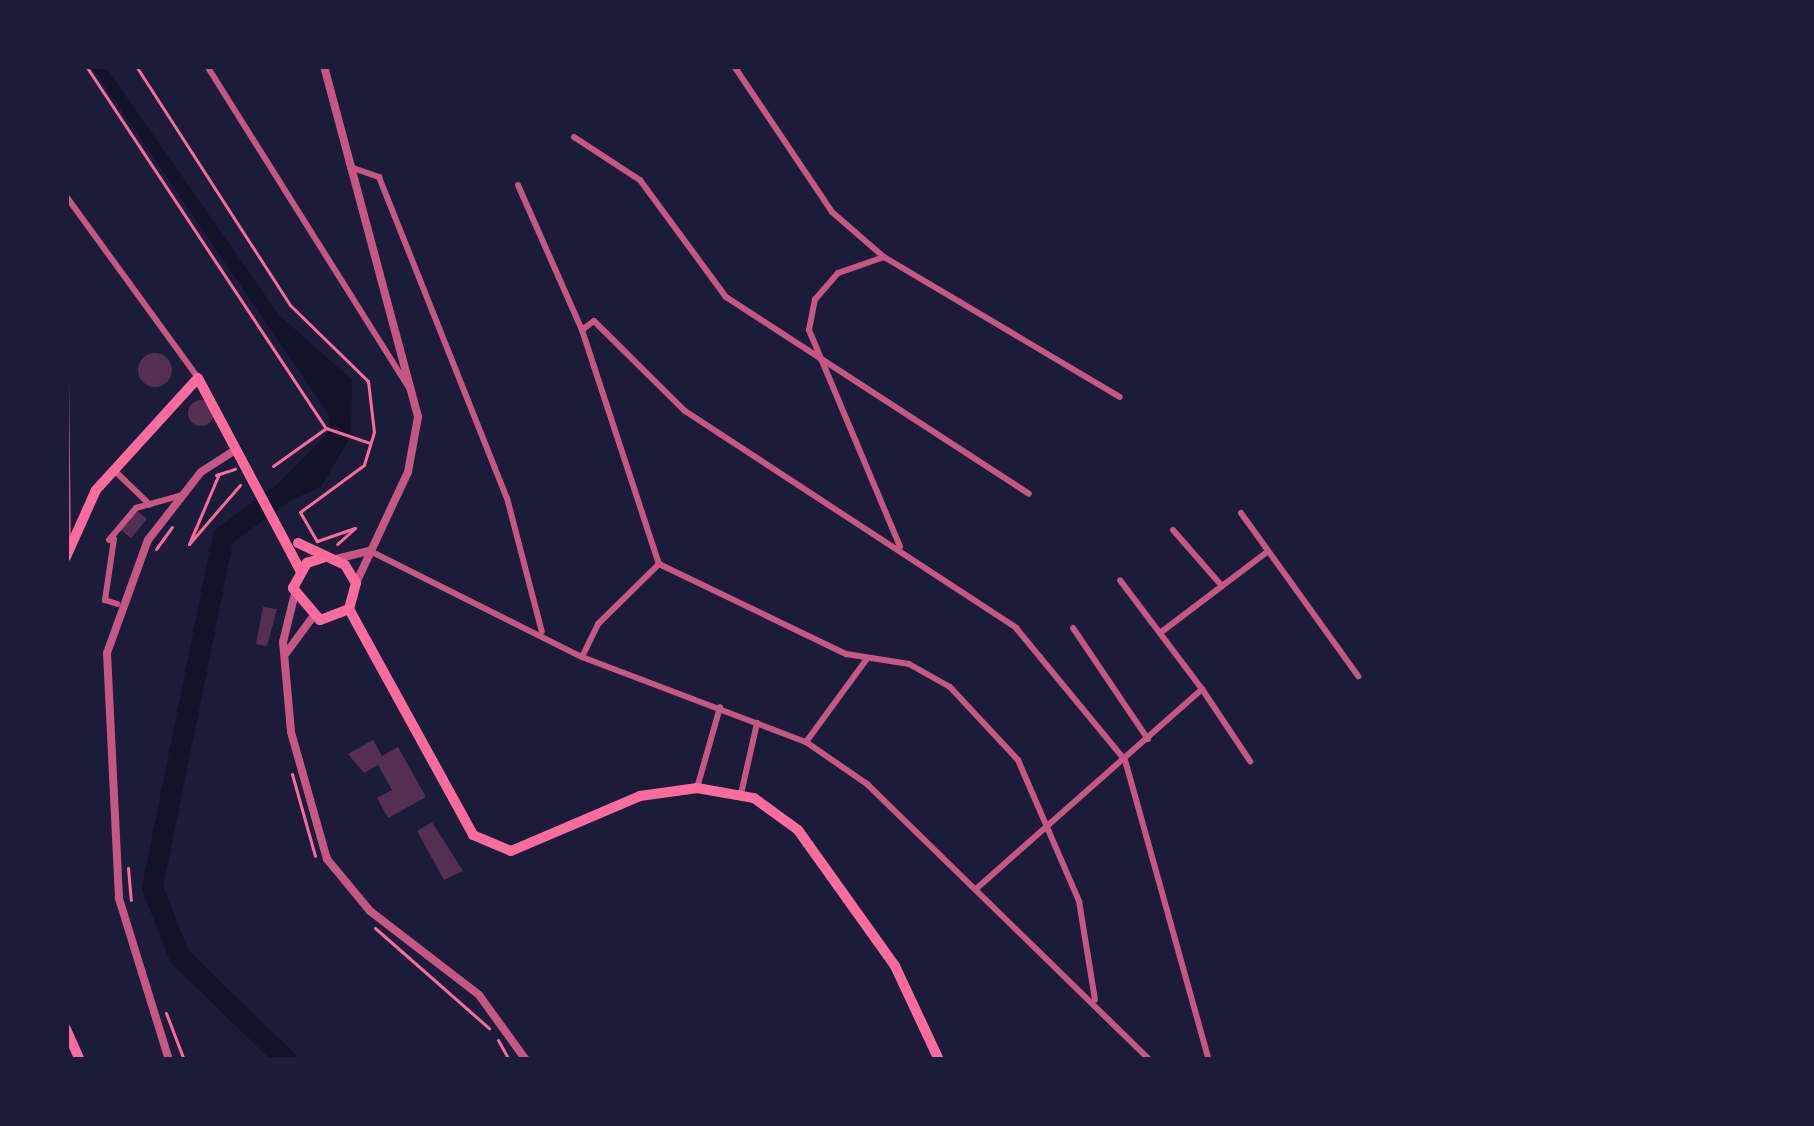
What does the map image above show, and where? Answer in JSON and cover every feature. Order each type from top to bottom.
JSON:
[{"type":"main road","points":[[66,557],[113,470],[198,378],[248,475],[290,535],[299,570],[294,597],[312,618],[329,620],[358,640]]},
{"type":"main road","points":[[290,535],[331,558],[356,584],[349,609],[358,640],[457,812],[492,848],[531,847],[640,796],[698,788],[741,794],[798,830],[895,966],[939,1060]]},
{"type":"main road","points":[[299,570],[331,558]]},
{"type":"main road","points":[[329,620],[349,609]]},
{"type":"main road","points":[[66,1030],[80,1060]]},
{"type":"street","points":[[207,66],[400,386],[415,394]]},
{"type":"street","points":[[325,66],[415,394],[408,472],[356,584]]},
{"type":"street","points":[[734,66],[832,212],[884,257],[1120,398]]},
{"type":"street","points":[[574,137],[640,180],[726,297],[1029,494]]},
{"type":"street","points":[[350,166],[379,178],[507,498],[543,636]]},
{"type":"street","points":[[518,185],[582,330],[659,564],[866,660],[909,664],[950,687],[1018,760],[1079,901],[1096,1004]]},
{"type":"street","points":[[66,196],[198,378]]},
{"type":"street","points":[[884,257],[838,273],[815,299],[817,358],[901,550]]},
{"type":"street","points":[[582,330],[594,321],[686,411],[1016,628],[1125,760],[1209,1060]]},
{"type":"street","points":[[66,380],[68,547]]},
{"type":"street","points":[[169,1060],[118,898],[105,676],[117,604],[179,496],[238,448]]},
{"type":"street","points":[[113,470],[150,505]]},
{"type":"street","points":[[117,604],[105,600],[112,537],[150,505],[179,496]]},
{"type":"street","points":[[1240,513],[1358,676]]},
{"type":"street","points":[[1173,530],[1222,586]]},
{"type":"street","points":[[331,558],[370,550],[582,656],[806,742],[976,889],[1150,1060]]},
{"type":"street","points":[[1160,633],[1267,552]]},
{"type":"street","points":[[582,656],[598,624],[659,564]]},
{"type":"street","points":[[1120,580],[1250,761]]},
{"type":"street","points":[[294,597],[285,659],[306,814],[327,860],[370,911],[479,994],[526,1060]]},
{"type":"street","points":[[285,659],[312,618]]},
{"type":"street","points":[[1073,628],[1148,739]]},
{"type":"street","points":[[806,742],[866,660]]},
{"type":"street","points":[[976,889],[1049,832],[1202,689]]},
{"type":"street","points":[[698,788],[720,707]]},
{"type":"street","points":[[741,794],[757,723]]},
{"type":"path","points":[[86,66],[326,428],[370,443]]},
{"type":"path","points":[[136,66],[290,305],[368,381],[370,443],[353,482],[300,512],[317,542],[355,528],[337,544]]},
{"type":"path","points":[[273,466],[326,428]]},
{"type":"path","points":[[219,474],[189,544],[248,475]]},
{"type":"path","points":[[199,489],[219,474],[248,475]]},
{"type":"path","points":[[153,554],[176,521]]},
{"type":"path","points":[[289,754],[323,872]]},
{"type":"path","points":[[127,846],[136,921]]},
{"type":"path","points":[[367,921],[456,994],[509,1060]]},
{"type":"path","points":[[160,998],[184,1060]]},
{"type":"shaded area","points":[[91,66],[105,66],[279,315],[352,380],[351,436],[321,487],[284,503],[273,489],[328,433],[329,415]]},
{"type":"building","points":[[155,353],[167,358],[172,370],[167,382],[155,387],[143,382],[138,370],[143,358]]},
{"type":"building","points":[[201,400],[214,413],[201,426],[188,413]]},
{"type":"building","points":[[136,510],[147,519],[131,538],[120,529]]},
{"type":"building","points":[[263,607],[277,609],[267,646],[256,644]]},
{"type":"building","points":[[373,740],[382,756],[398,747],[426,797],[388,818],[377,798],[392,790],[378,765],[364,773],[348,754]]},
{"type":"building","points":[[432,822],[463,871],[444,880],[417,831]]},
{"type":"waterway","points":[[286,1060],[179,956],[152,887],[223,536],[301,479]]}]
